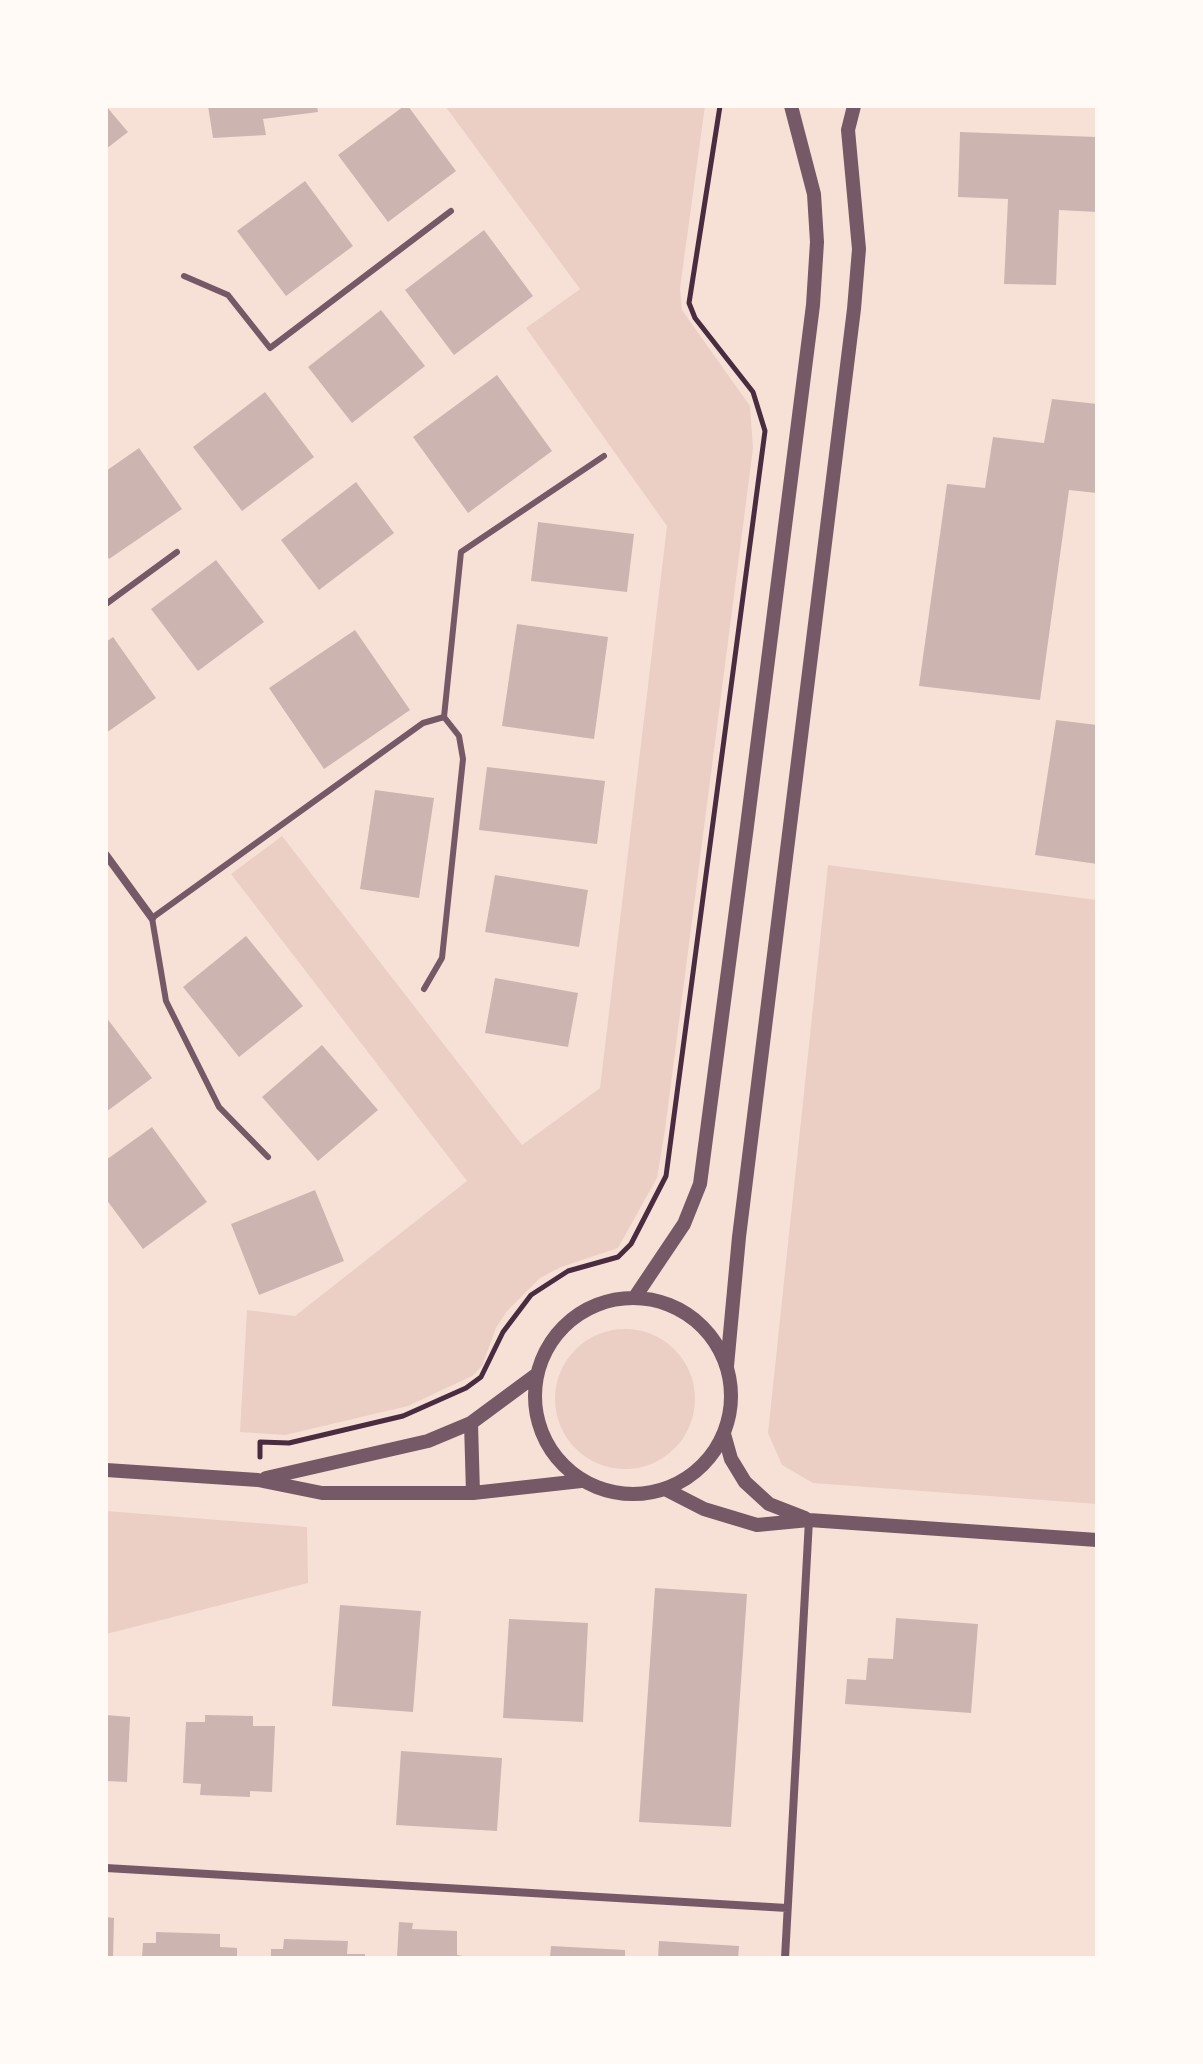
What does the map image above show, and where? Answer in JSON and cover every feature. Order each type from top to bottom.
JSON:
[{"type":"street","points":[[635,1297],[684,1224],[700,1184],[747,826],[813,305],[817,242],[814,194],[791,106]]},
{"type":"street","points":[[727,1366],[739,1237],[854,309],[859,249],[848,130],[854,106]]},
{"type":"street","points":[[106,855],[152,918]]},
{"type":"street","points":[[635,1297],[665,1302],[692,1316],[714,1338],[727,1366],[732,1388],[724,1434],[710,1458],[690,1477],[665,1489],[636,1495],[608,1492],[581,1481],[558,1461],[542,1435],[534,1406],[536,1375],[548,1344],[571,1319],[601,1302],[635,1297]]},
{"type":"street","points":[[258,1480],[428,1441],[471,1423],[503,1403],[536,1375]]},
{"type":"street","points":[[471,1423],[473,1493]]},
{"type":"street","points":[[724,1434],[731,1459],[745,1482],[769,1504],[809,1520]]},
{"type":"street","points":[[106,1470],[258,1480],[322,1493],[473,1493],[581,1481]]},
{"type":"street","points":[[665,1489],[704,1509],[757,1525],[809,1520],[1097,1540]]},
{"type":"street","points":[[785,1958],[809,1520]]},
{"type":"street","points":[[106,1868],[787,1908]]},
{"type":"lane","points":[[184,276],[228,295],[270,348],[451,211]]},
{"type":"lane","points":[[424,989],[442,958],[463,759],[459,736],[444,717],[461,552],[604,456]]},
{"type":"lane","points":[[106,604],[177,552]]},
{"type":"lane","points":[[268,1157],[219,1107],[166,1001],[152,918],[423,723],[444,717]]},
{"type":"path","points":[[260,1442],[289,1443],[403,1416],[466,1388],[481,1377],[503,1332],[531,1295],[568,1271],[618,1257],[650,1212],[668,1165],[765,431],[753,392],[695,318],[689,303],[720,106]]},
{"type":"shaded area","points":[[445,106],[705,106],[680,288],[682,310],[750,406],[753,448],[665,1130],[657,1178],[618,1248],[561,1267],[540,1278],[507,1311],[496,1328],[482,1366],[472,1376],[408,1406],[285,1435],[240,1432],[247,1310],[295,1316],[467,1181],[231,874],[282,836],[522,1145],[600,1088],[667,526],[526,328],[580,289]]},
{"type":"shaded area","points":[[828,865],[1097,900],[1097,1504],[813,1483],[782,1465],[768,1433]]},
{"type":"shaded area","points":[[625,1329],[652,1334],[675,1349],[690,1372],[695,1399],[690,1426],[675,1449],[652,1464],[625,1469],[598,1464],[575,1449],[560,1426],[555,1399],[560,1372],[575,1349],[598,1334]]},
{"type":"shaded area","points":[[106,1511],[307,1527],[308,1583],[106,1634]]},
{"type":"building","points":[[106,106],[128,132],[106,149]]},
{"type":"building","points":[[208,106],[317,106],[318,112],[263,119],[266,135],[213,138]]},
{"type":"building","points":[[408,106],[456,171],[388,222],[338,155]]},
{"type":"building","points":[[960,132],[1097,137],[1097,212],[1059,210],[1056,285],[1004,284],[1008,199],[958,197]]},
{"type":"building","points":[[305,181],[353,246],[286,296],[237,231]]},
{"type":"building","points":[[484,230],[533,296],[454,355],[405,290]]},
{"type":"building","points":[[381,310],[425,366],[352,423],[308,367]]},
{"type":"building","points":[[497,375],[552,451],[468,513],[413,437]]},
{"type":"building","points":[[265,392],[314,457],[242,511],[193,447]]},
{"type":"building","points":[[1052,399],[1097,404],[1097,493],[1069,490],[1040,700],[919,686],[947,484],[985,488],[993,437],[1044,443]]},
{"type":"building","points":[[139,448],[182,509],[109,559],[106,555],[106,471]]},
{"type":"building","points":[[356,482],[394,533],[319,590],[281,540]]},
{"type":"building","points":[[538,522],[634,534],[627,592],[531,581]]},
{"type":"building","points":[[216,560],[264,622],[198,671],[151,609]]},
{"type":"building","points":[[517,624],[608,637],[594,739],[502,726]]},
{"type":"building","points":[[355,630],[410,710],[324,769],[269,688]]},
{"type":"building","points":[[113,637],[156,698],[106,733],[106,642]]},
{"type":"building","points":[[1056,720],[1097,725],[1097,864],[1035,855]]},
{"type":"building","points":[[487,767],[605,781],[597,844],[479,830]]},
{"type":"building","points":[[375,790],[434,798],[419,898],[360,889]]},
{"type":"building","points":[[495,875],[588,890],[579,947],[485,932]]},
{"type":"building","points":[[246,936],[303,1006],[239,1057],[183,987]]},
{"type":"building","points":[[495,978],[578,993],[568,1047],[485,1033]]},
{"type":"building","points":[[106,1017],[152,1078],[106,1112]]},
{"type":"building","points":[[322,1045],[378,1110],[318,1161],[262,1097]]},
{"type":"building","points":[[152,1127],[207,1202],[143,1249],[106,1199],[106,1160]]},
{"type":"building","points":[[315,1190],[344,1261],[259,1295],[231,1224]]},
{"type":"building","points":[[655,1588],[747,1594],[731,1827],[639,1822]]},
{"type":"building","points":[[340,1605],[421,1611],[413,1712],[332,1706]]},
{"type":"building","points":[[896,1618],[978,1624],[971,1713],[845,1704],[847,1679],[866,1680],[868,1658],[893,1659]]},
{"type":"building","points":[[509,1619],[588,1623],[583,1722],[503,1718]]},
{"type":"building","points":[[106,1715],[130,1717],[127,1782],[106,1781]]},
{"type":"building","points":[[205,1715],[253,1716],[253,1726],[275,1726],[272,1792],[250,1791],[250,1797],[200,1795],[201,1784],[183,1783],[186,1722],[205,1722]]},
{"type":"building","points":[[401,1751],[502,1758],[497,1831],[396,1825]]},
{"type":"building","points":[[106,1917],[114,1918],[113,1958],[106,1958]]},
{"type":"building","points":[[399,1922],[413,1923],[412,1929],[457,1931],[457,1955],[474,1958],[397,1958]]},
{"type":"building","points":[[156,1932],[220,1934],[220,1947],[237,1948],[237,1958],[142,1958],[143,1943],[156,1943]]},
{"type":"building","points":[[284,1939],[348,1941],[347,1954],[365,1954],[365,1958],[271,1958],[271,1949],[283,1949]]},
{"type":"building","points":[[659,1941],[739,1946],[738,1958],[658,1958]]},
{"type":"building","points":[[551,1946],[625,1950],[625,1958],[550,1958]]}]
